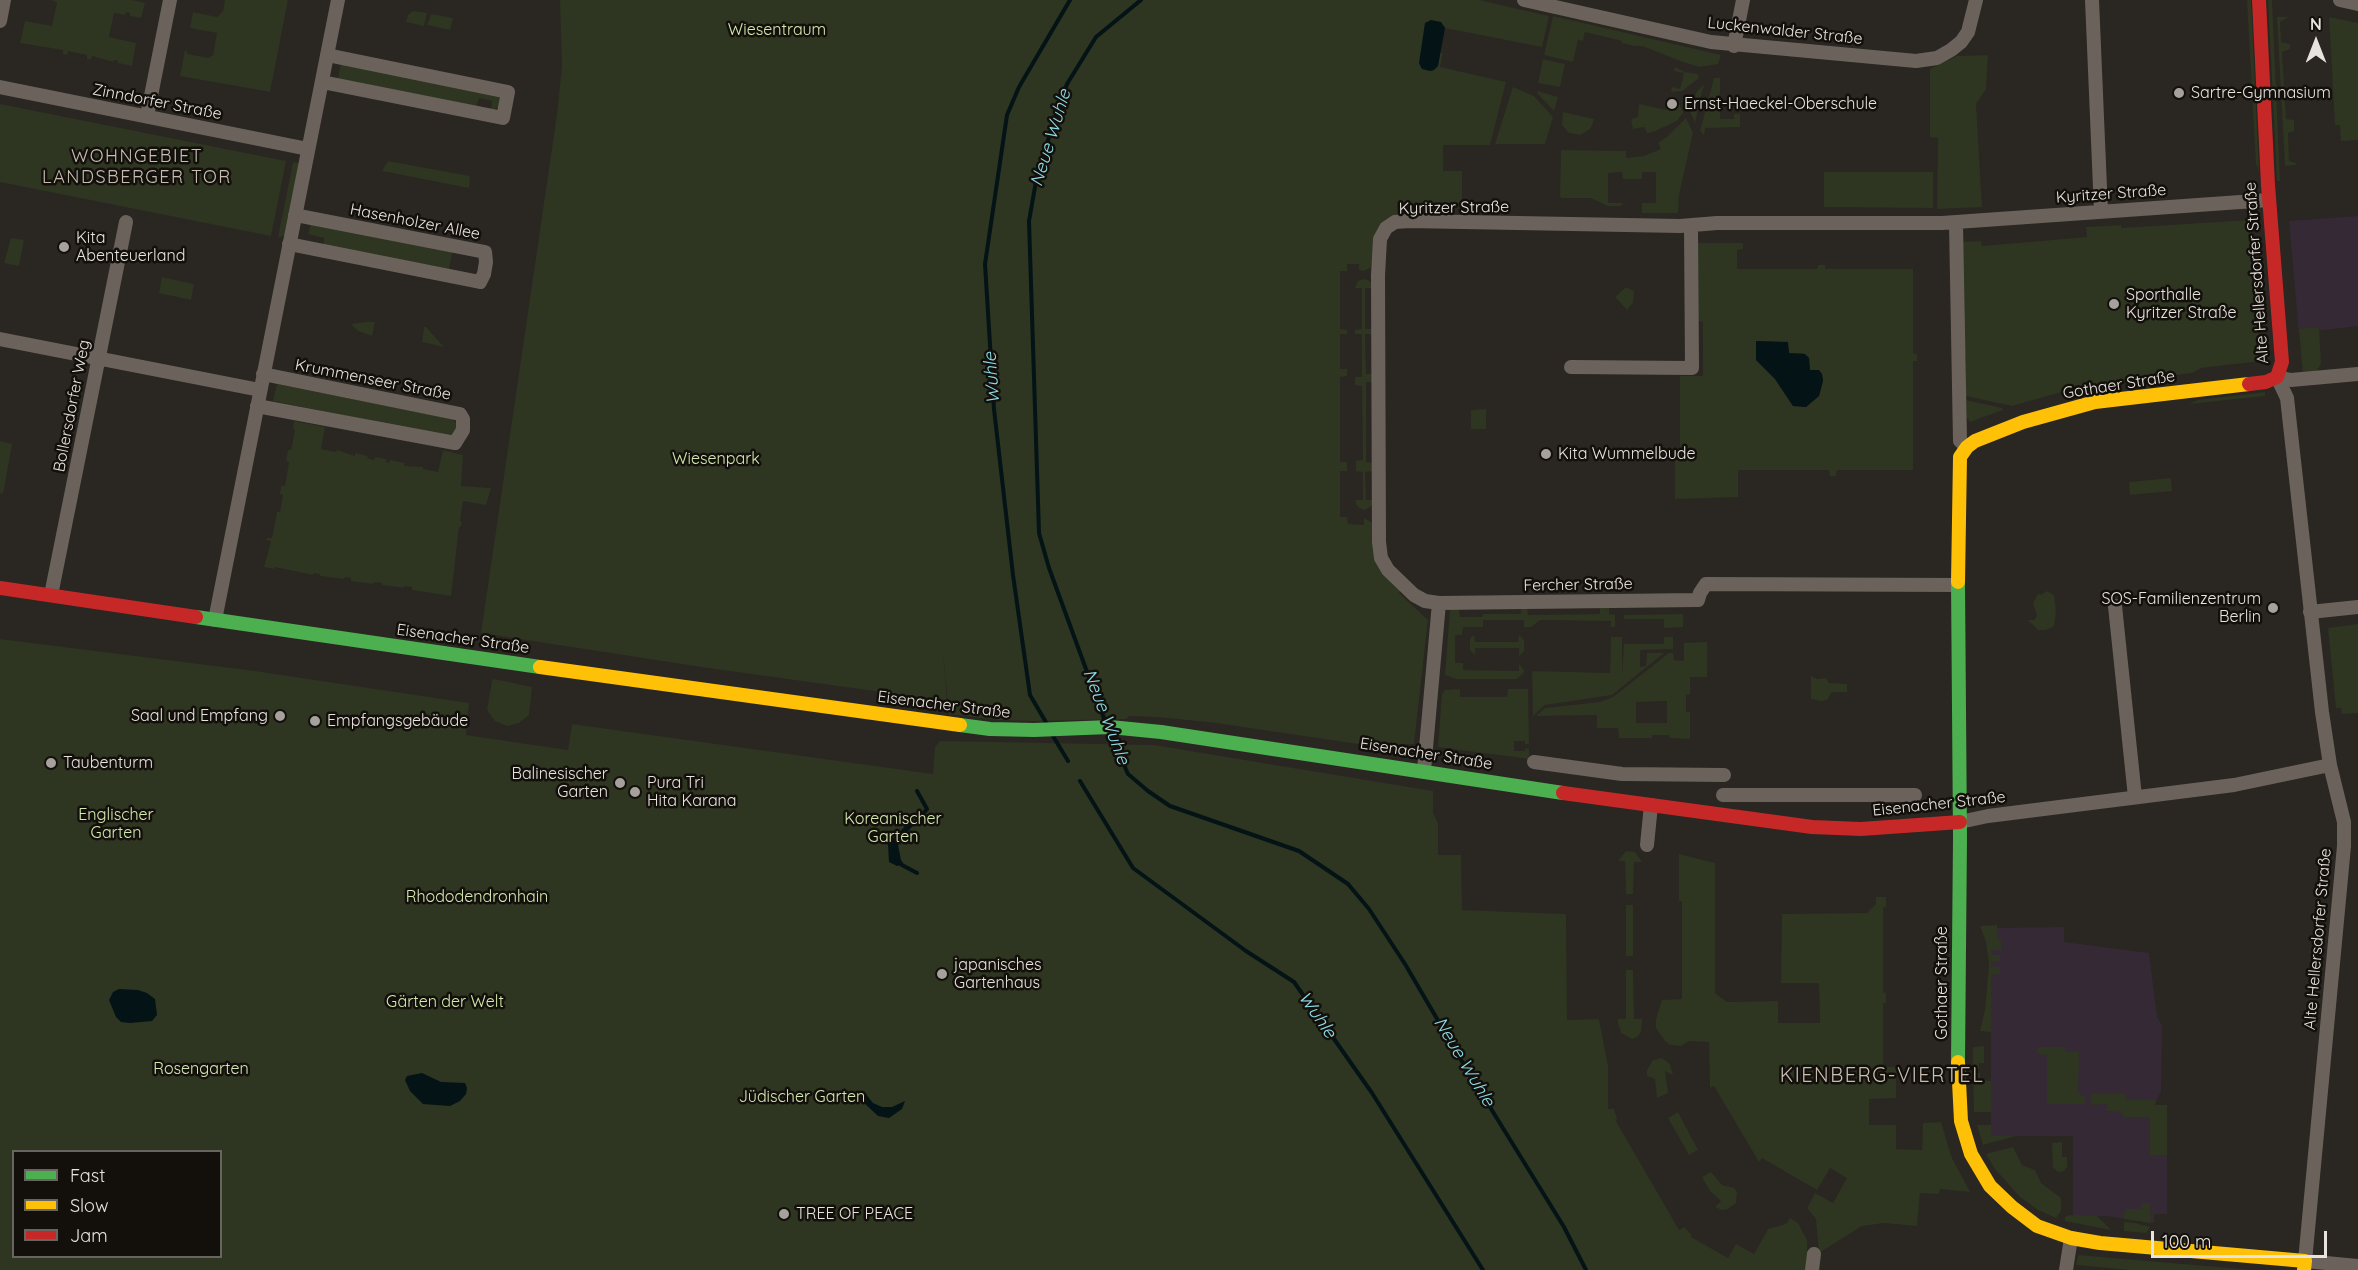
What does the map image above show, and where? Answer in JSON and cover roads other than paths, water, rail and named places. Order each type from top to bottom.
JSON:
[{"type":"street","points":[[0,21],[4,0]]},
{"type":"street","points":[[147,116],[170,0]]},
{"type":"street","points":[[215,620],[338,0]]},
{"type":"street","name":"Luckenwalder Straße","points":[[1524,0],[1734,45],[1916,61],[1937,58],[1952,50],[1968,32],[1976,0]]},
{"type":"street","points":[[1734,45],[1743,0]]},
{"type":"street","points":[[2092,0],[2101,211]]},
{"type":"street","name":"Alte Hellersdorfer Straße","points":[[2259,0],[2269,200],[2282,362],[2277,377],[2287,398],[2310,612],[2330,765],[2351,822],[2344,846],[2305,1266]]},
{"type":"street","points":[[2340,0],[2358,4]]},
{"type":"street","points":[[322,82],[503,118],[508,92],[327,55]]},
{"type":"street","name":"Zinndorfer Straße","points":[[0,87],[308,149]]},
{"type":"street","name":"Kyritzer Straße","points":[[1439,603],[1425,601],[1414,595],[1388,570],[1381,558],[1378,266],[1380,238],[1386,228],[1395,222],[1691,226],[1717,223],[1956,223],[2269,200]]},
{"type":"street","name":"Hasenholzer Allee","points":[[289,244],[480,282],[484,274],[486,262],[484,252],[295,215]]},
{"type":"street","name":"Bollersdorfer Weg","points":[[51,595],[126,222]]},
{"type":"street","points":[[1956,223],[1960,441],[1966,447]]},
{"type":"street","points":[[1571,367],[1692,368],[1691,226]]},
{"type":"street","points":[[0,339],[260,390]]},
{"type":"street","name":"Krummenseer Straße","points":[[257,406],[452,443],[455,443],[463,430],[460,414],[263,374]]},
{"type":"street","points":[[2277,377],[2291,380],[2358,374]]},
{"type":"street","name":"Gothaer Straße","points":[[2277,377],[2266,382],[2095,402],[2068,408],[2013,425],[1976,441],[1966,447],[1960,457],[1958,1074],[1959,1103],[1971,1155],[1990,1186],[2037,1226],[2071,1238],[2100,1243],[2305,1266]]},
{"type":"street","name":"Fercher Straße","points":[[1439,603],[1698,600],[1706,584],[1958,585]]},
{"type":"street","name":"Eisenacher Straße","points":[[0,588],[662,685],[980,728],[1034,730],[1127,728],[1812,827],[1883,828],[1935,822],[1960,822],[1988,816],[2234,785],[2330,765]]},
{"type":"street","points":[[1424,770],[1439,603]]},
{"type":"street","points":[[2115,606],[2135,797]]},
{"type":"street","points":[[2310,612],[2358,607]]},
{"type":"street","points":[[1533,762],[1622,774],[1724,775]]},
{"type":"street","name":"Eisenacher Straße","points":[[1724,795],[1915,795]]},
{"type":"street","points":[[1647,845],[1651,805]]},
{"type":"street","points":[[2066,1270],[2071,1238]]},
{"type":"street","points":[[1812,1270],[1814,1254]]},
{"type":"street","points":[[2305,1266],[2358,1266]]},
{"type":"waterway","name":"Wuhle","points":[[1047,724],[1030,695],[1013,575],[994,409],[985,264],[1007,115],[1019,87],[1070,0]]},
{"type":"waterway","name":"Neue Wuhle","points":[[1105,721],[1049,568],[1039,533],[1029,221],[1038,170],[1067,84],[1096,37],[1141,0]]},
{"type":"waterway","name":"Neue Wuhle","points":[[1110,733],[1128,774],[1170,806],[1299,851],[1348,884],[1369,909],[1405,964],[1564,1227],[1586,1270]]},
{"type":"waterway","name":"Wuhle","points":[[1053,736],[1068,761]]},
{"type":"waterway","name":"Wuhle","points":[[1080,781],[1133,868],[1246,951],[1294,982],[1372,1093],[1483,1270]]},
{"type":"waterway","points":[[916,822],[927,809],[917,791]]},
{"type":"waterway","points":[[899,861],[917,873]]},
{"type":"place","name":"Sartre-Gymnasium","points":[[2179,93]]},
{"type":"place","name":"Ernst-Haeckel-Oberschule","points":[[1672,104]]},
{"type":"place","name":"Kita Abenteuerland","points":[[64,247]]},
{"type":"place","name":"Sporthalle Kyritzer Straße","points":[[2114,304]]},
{"type":"place","name":"Kita Wummelbude","points":[[1546,454]]},
{"type":"place","name":"SOS-Familienzentrum Berlin","points":[[2273,608]]},
{"type":"place","name":"Saal und Empfang","points":[[280,716]]},
{"type":"place","name":"Empfangsgebäude","points":[[315,721]]},
{"type":"place","name":"Taubenturm","points":[[51,763]]},
{"type":"place","name":"Balinesischer Garten","points":[[620,783]]},
{"type":"place","name":"Pura Tri Hita Karana","points":[[635,792]]},
{"type":"place","name":"japanisches Gartenhaus","points":[[942,974]]},
{"type":"place","name":"TREE OF PEACE","points":[[784,1214]]},
{"type":"district","name":"WOHNGEBIET LANDSBERGER TOR","points":[[137,167]]},
{"type":"district","name":"KIENBERG-VIERTEL","points":[[1882,1076]]},
{"type":"park label","name":"Wiesentraum","points":[[777,30]]},
{"type":"park label","name":"Wiesenpark","points":[[716,459]]},
{"type":"park label","name":"Englischer Garten","points":[[116,824]]},
{"type":"park label","name":"Koreanischer Garten","points":[[893,828]]},
{"type":"park label","name":"Rhododendronhain","points":[[477,897]]},
{"type":"park label","name":"Gärten der Welt","points":[[445,1002]]},
{"type":"park label","name":"Rosengarten","points":[[201,1069]]},
{"type":"park label","name":"Jüdischer Garten","points":[[802,1097]]}]
